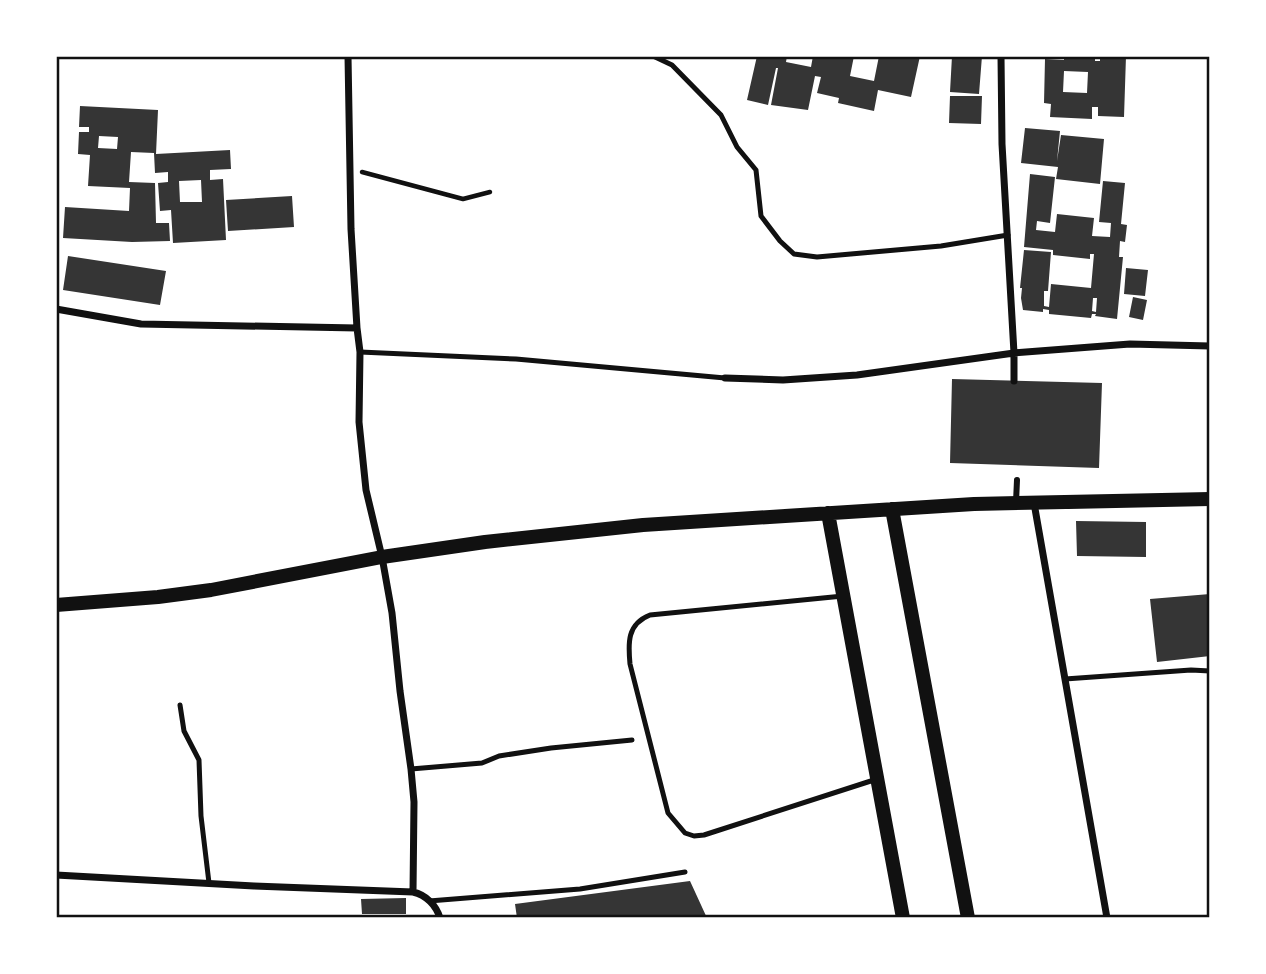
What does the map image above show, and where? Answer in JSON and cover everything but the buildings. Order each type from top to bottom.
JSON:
[{"type":"main road","points":[[56,605],[132,600],[211,590],[382,557],[485,542],[643,525],[1016,503],[1210,499]]},
{"type":"main road","points":[[892,509],[968,918]]},
{"type":"main road","points":[[828,513],[903,918]]},
{"type":"street","points":[[348,56],[351,229],[360,352],[359,422],[366,490],[392,613],[411,769],[414,802],[413,892]]},
{"type":"street","points":[[1001,56],[1002,144],[1014,381]]},
{"type":"street","points":[[56,309],[141,324],[357,328]]},
{"type":"street","points":[[724,378],[783,380],[858,375],[1014,353],[1130,344],[1210,346]]},
{"type":"street","points":[[1016,503],[1017,480]]},
{"type":"street","points":[[1034,503],[1107,918]]},
{"type":"street","points":[[56,874],[413,892],[421,894],[429,901],[438,911],[440,918]]},
{"type":"lane","points":[[653,56],[672,65],[721,115],[737,147],[756,170],[761,216],[794,254],[817,257],[941,246],[1008,235]]},
{"type":"lane","points":[[360,352],[516,359],[724,378]]},
{"type":"lane","points":[[843,596],[650,615],[641,618],[631,634],[628,643],[629,664],[668,813],[685,833],[704,835],[877,779]]},
{"type":"lane","points":[[1065,679],[1210,671]]},
{"type":"lane","points":[[180,705],[184,731],[199,760],[201,816],[209,883]]},
{"type":"lane","points":[[411,769],[482,763],[499,756],[551,748],[632,740]]},
{"type":"lane","points":[[429,901],[580,890],[685,872]]},
{"type":"path","points":[[351,169],[463,199],[490,192]]}]
